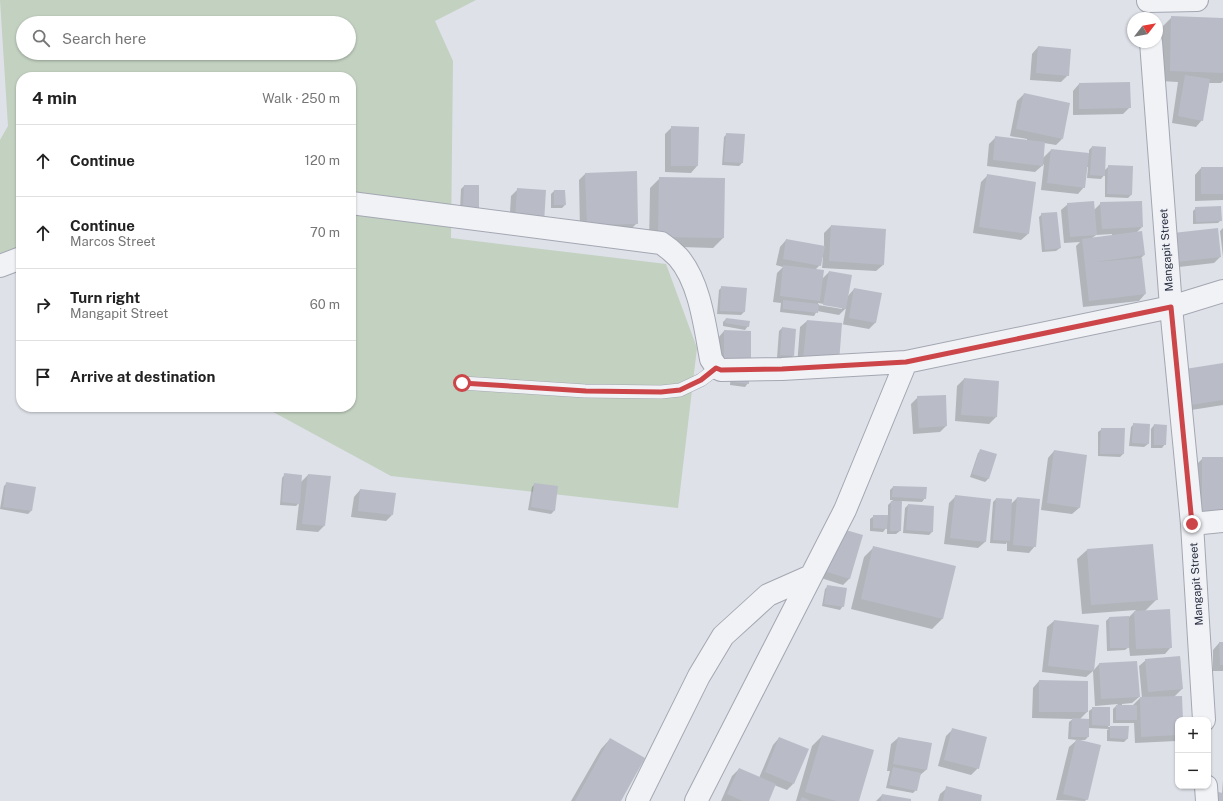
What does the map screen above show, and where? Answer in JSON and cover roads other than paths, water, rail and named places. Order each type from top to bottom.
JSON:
[{"type":"street","points":[[1148,6],[1197,0]]},
{"type":"street","name":"Mangapit Street","points":[[1151,48],[1171,307],[1192,524],[1204,717]]},
{"type":"street","points":[[356,205],[661,243],[678,257],[687,270],[696,288],[711,359],[716,368],[721,370],[762,370],[906,362],[1171,307],[1223,291]]},
{"type":"street","points":[[0,266],[16,260]]},
{"type":"street","points":[[696,801],[845,510],[906,362]]},
{"type":"street","points":[[1192,524],[1223,521]]},
{"type":"street","points":[[637,801],[700,676],[723,636],[768,595],[811,576]]},
{"type":"street","points":[[1206,789],[1207,801]]},
{"type":"lane","points":[[462,383],[586,391],[661,392],[680,390],[701,380],[716,368]]}]
